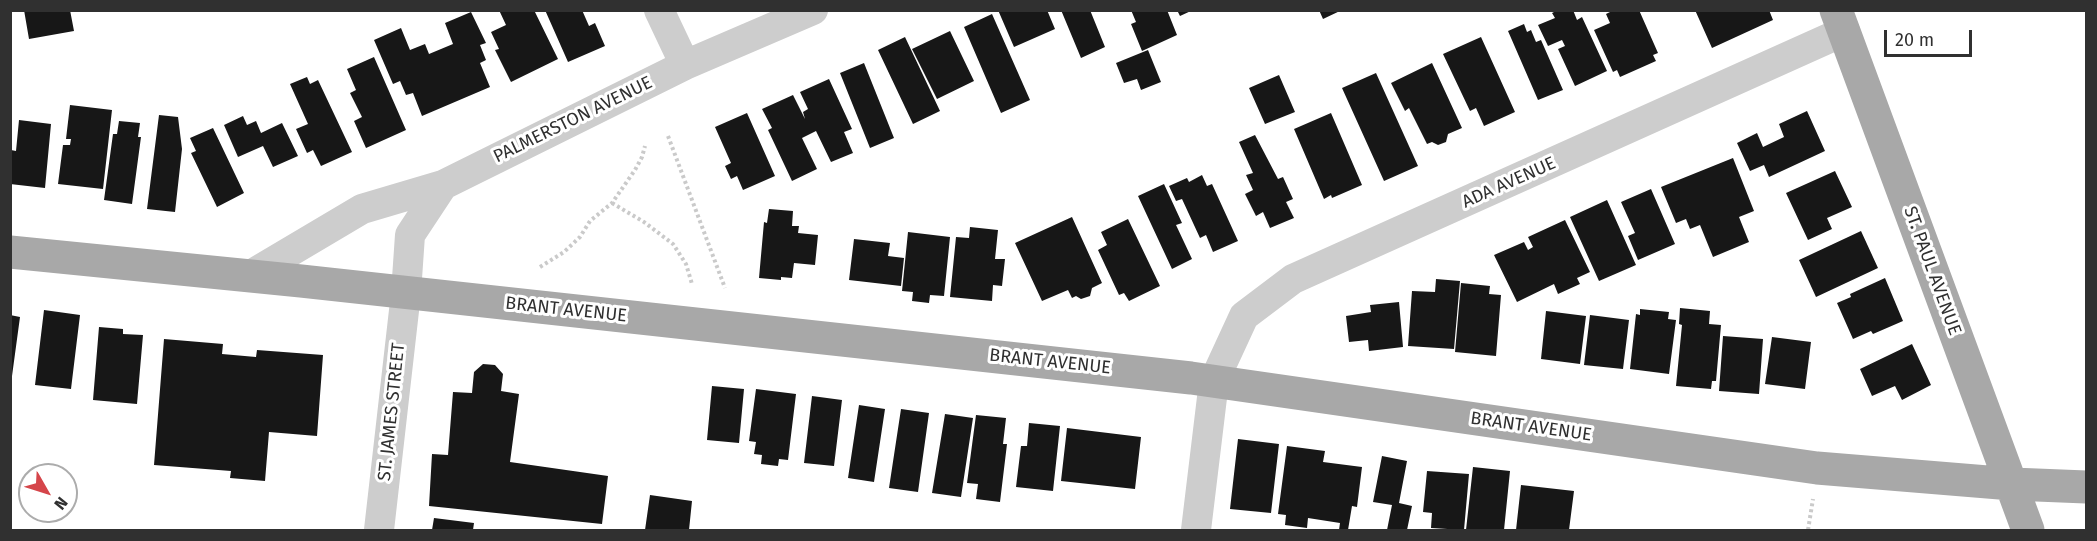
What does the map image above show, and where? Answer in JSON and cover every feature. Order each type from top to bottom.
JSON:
[{"type":"main road","name":"ST. PAUL AVENUE","points":[[1841,21],[2028,531]]},
{"type":"main road","name":"BRANT AVENUE","points":[[10,252],[1214,381],[1817,468],[2012,484],[2086,487]]},
{"type":"street","points":[[659,10],[685,65]]},
{"type":"street","name":"PALMERSTON AVENUE","points":[[406,293],[410,234],[443,185],[685,65],[813,10]]},
{"type":"street","name":"ADA AVENUE","points":[[1196,531],[1214,381],[1244,315],[1293,279],[1841,21]]},
{"type":"street","points":[[249,276],[362,209],[443,185]]},
{"type":"street","name":"ST. JAMES STREET","points":[[380,531],[406,293]]},
{"type":"path","points":[[668,136],[725,288]]},
{"type":"path","points":[[540,267],[564,252],[580,237],[590,221],[612,203],[635,170],[645,146]]},
{"type":"path","points":[[612,203],[644,222],[673,244],[686,264],[692,284]]},
{"type":"building","points":[[24,10],[70,10],[74,31],[29,39]]},
{"type":"building","points":[[499,10],[534,10],[558,59],[511,82],[495,50],[499,49],[491,32],[506,25]]},
{"type":"building","points":[[545,10],[582,10],[589,26],[595,23],[605,46],[568,62]]},
{"type":"building","points":[[998,10],[1047,10],[1055,29],[1014,47]]},
{"type":"building","points":[[1061,10],[1090,10],[1105,47],[1081,58]]},
{"type":"building","points":[[1131,10],[1167,10],[1177,35],[1142,51],[1131,24],[1136,22]]},
{"type":"building","points":[[1177,10],[1193,10],[1180,16]]},
{"type":"building","points":[[1319,10],[1342,10],[1323,19]]},
{"type":"building","points":[[1558,10],[1573,10],[1577,20],[1582,17],[1607,71],[1575,86],[1558,49],[1565,46],[1562,40],[1548,46],[1538,25],[1555,18],[1552,13]]},
{"type":"building","points":[[1614,10],[1639,10],[1658,53],[1653,55],[1656,61],[1620,77],[1617,70],[1613,72],[1594,30],[1610,23],[1606,14]]},
{"type":"building","points":[[1695,10],[1769,10],[1773,20],[1712,48]]},
{"type":"building","points":[[471,12],[486,43],[480,45],[486,60],[480,63],[490,87],[422,116],[413,93],[406,95],[400,81],[393,84],[374,40],[401,28],[410,50],[425,44],[429,54],[453,44],[445,23]]},
{"type":"building","points":[[992,14],[1030,100],[1001,113],[964,27]]},
{"type":"building","points":[[1524,24],[1527,32],[1531,30],[1536,42],[1541,40],[1563,90],[1538,100],[1508,31]]},
{"type":"building","points":[[950,31],[974,81],[937,99],[912,49]]},
{"type":"building","points":[[905,37],[940,111],[913,124],[878,50]]},
{"type":"building","points":[[1481,37],[1515,112],[1484,126],[1476,108],[1470,111],[1443,54]]},
{"type":"building","points":[[1148,50],[1161,82],[1141,90],[1137,79],[1124,83],[1116,63]]},
{"type":"building","points":[[374,57],[406,130],[366,148],[354,121],[362,117],[350,93],[356,90],[347,69]]},
{"type":"building","points":[[864,63],[894,138],[870,148],[840,73]]},
{"type":"building","points":[[1432,63],[1462,128],[1448,134],[1446,142],[1438,145],[1432,142],[1427,144],[1409,108],[1405,111],[1391,83]]},
{"type":"building","points":[[1376,73],[1418,166],[1384,181],[1342,88]]},
{"type":"building","points":[[1279,75],[1295,112],[1265,124],[1249,88]]},
{"type":"building","points":[[307,77],[310,84],[318,80],[352,152],[321,166],[313,150],[307,153],[296,129],[308,124],[290,84]]},
{"type":"building","points":[[829,79],[852,129],[844,132],[853,153],[831,162],[816,131],[802,138],[817,169],[792,181],[768,130],[772,128],[762,109],[793,95],[805,119],[803,112],[808,109],[800,92]]},
{"type":"building","points":[[70,105],[112,110],[103,189],[58,184],[63,145],[70,145],[71,139],[66,139]]},
{"type":"building","points":[[1807,111],[1825,151],[1769,177],[1764,165],[1750,171],[1737,143],[1757,133],[1763,147],[1784,137],[1779,124]]},
{"type":"building","points":[[747,113],[775,176],[743,190],[737,176],[731,179],[725,166],[731,163],[715,127]]},
{"type":"building","points":[[1331,113],[1362,185],[1332,198],[1331,195],[1324,199],[1294,129]]},
{"type":"building","points":[[159,115],[178,117],[182,149],[175,212],[147,209]]},
{"type":"building","points":[[243,116],[247,125],[256,121],[261,133],[282,123],[298,156],[273,167],[263,146],[238,157],[224,125]]},
{"type":"building","points":[[19,120],[51,124],[45,188],[10,184],[11,150],[16,151]]},
{"type":"building","points":[[119,121],[140,123],[138,137],[141,137],[132,204],[104,200],[113,134],[117,134]]},
{"type":"building","points":[[213,128],[244,193],[217,207],[191,153],[196,151],[190,138]]},
{"type":"building","points":[[1255,135],[1278,179],[1283,177],[1293,199],[1286,202],[1294,218],[1270,228],[1263,212],[1256,216],[1245,194],[1253,190],[1246,175],[1253,173],[1239,142]]},
{"type":"building","points":[[1733,158],[1754,211],[1739,217],[1749,242],[1713,257],[1700,225],[1690,229],[1686,219],[1676,223],[1661,187]]},
{"type":"building","points":[[1835,171],[1852,207],[1827,218],[1832,229],[1808,240],[1786,193]]},
{"type":"building","points":[[1202,175],[1207,186],[1212,184],[1238,241],[1213,252],[1206,235],[1200,238],[1182,199],[1176,201],[1169,186],[1187,178],[1189,182]]},
{"type":"building","points":[[1164,184],[1182,223],[1176,225],[1192,259],[1172,269],[1138,196]]},
{"type":"building","points":[[1651,189],[1675,244],[1638,260],[1628,236],[1635,233],[1621,202]]},
{"type":"building","points":[[1607,200],[1636,265],[1599,281],[1570,217]]},
{"type":"building","points":[[769,209],[793,211],[792,226],[799,226],[798,233],[818,235],[815,265],[794,263],[792,278],[781,277],[781,280],[759,278],[764,222],[767,223]]},
{"type":"building","points":[[1072,217],[1102,283],[1092,288],[1090,296],[1081,299],[1076,296],[1072,298],[1068,290],[1042,301],[1015,243]]},
{"type":"building","points":[[1128,219],[1160,286],[1129,301],[1124,293],[1119,295],[1098,250],[1107,245],[1101,232]]},
{"type":"building","points":[[1565,220],[1590,272],[1577,278],[1580,284],[1558,294],[1554,284],[1517,302],[1494,255],[1524,242],[1528,250],[1533,247],[1528,237]]},
{"type":"building","points":[[970,227],[998,230],[995,259],[1005,259],[1002,286],[993,285],[992,301],[950,297],[956,237],[969,238]]},
{"type":"building","points":[[1861,231],[1878,268],[1816,297],[1799,260]]},
{"type":"building","points":[[908,232],[950,237],[944,296],[930,295],[929,303],[912,301],[913,292],[902,291]]},
{"type":"building","points":[[854,239],[890,243],[888,256],[904,258],[901,286],[849,280]]},
{"type":"building","points":[[1885,278],[1903,321],[1873,334],[1871,331],[1853,339],[1837,303],[1851,297],[1850,294]]},
{"type":"building","points":[[1436,279],[1460,281],[1454,349],[1408,346],[1412,291],[1435,292]]},
{"type":"building","points":[[1461,283],[1490,286],[1489,294],[1501,295],[1496,356],[1455,352]]},
{"type":"building","points":[[1399,302],[1403,347],[1369,351],[1368,340],[1349,342],[1346,316],[1371,312],[1370,305]]},
{"type":"building","points":[[1680,308],[1710,311],[1709,324],[1721,325],[1716,381],[1712,381],[1711,389],[1676,386],[1682,325],[1679,324]]},
{"type":"building","points":[[1640,309],[1669,312],[1668,319],[1676,320],[1669,374],[1630,369],[1636,314],[1640,315]]},
{"type":"building","points":[[44,310],[80,315],[71,389],[35,385]]},
{"type":"building","points":[[1546,311],[1586,316],[1580,364],[1541,359]]},
{"type":"building","points":[[10,315],[20,317],[12,376],[10,376]]},
{"type":"building","points":[[1590,315],[1629,320],[1623,369],[1584,365]]},
{"type":"building","points":[[99,327],[123,329],[123,334],[143,335],[137,404],[93,400]]},
{"type":"building","points":[[1723,336],[1763,339],[1759,394],[1719,391]]},
{"type":"building","points":[[1772,337],[1811,342],[1805,389],[1765,384]]},
{"type":"building","points":[[164,339],[223,344],[222,354],[256,357],[257,350],[323,355],[317,436],[269,432],[265,481],[230,478],[231,471],[154,465]]},
{"type":"building","points":[[1912,344],[1931,385],[1902,400],[1895,386],[1872,396],[1860,369]]},
{"type":"building","points":[[483,364],[495,365],[503,374],[501,391],[519,394],[510,462],[608,476],[602,524],[429,506],[432,454],[448,455],[453,392],[472,393],[474,372]]},
{"type":"building","points":[[712,386],[744,389],[739,443],[707,440]]},
{"type":"building","points":[[756,389],[796,394],[788,460],[779,459],[778,466],[761,464],[762,455],[754,454],[756,442],[749,441]]},
{"type":"building","points":[[812,396],[842,400],[834,466],[804,463]]},
{"type":"building","points":[[859,405],[885,409],[874,482],[848,478]]},
{"type":"building","points":[[901,409],[929,413],[918,492],[889,488]]},
{"type":"building","points":[[945,414],[973,418],[961,497],[932,493]]},
{"type":"building","points":[[976,415],[1006,418],[1003,444],[1007,444],[1000,502],[976,499],[978,484],[967,483]]},
{"type":"building","points":[[1029,423],[1060,426],[1053,491],[1016,487],[1021,446],[1027,446]]},
{"type":"building","points":[[1067,428],[1141,437],[1135,489],[1061,481]]},
{"type":"building","points":[[1238,439],[1279,444],[1271,513],[1230,509]]},
{"type":"building","points":[[1287,446],[1325,451],[1323,462],[1362,467],[1357,507],[1352,506],[1348,530],[1339,530],[1340,523],[1308,518],[1307,528],[1285,525],[1286,515],[1278,514]]},
{"type":"building","points":[[1382,456],[1407,461],[1399,503],[1412,506],[1407,530],[1387,530],[1392,505],[1373,502]]},
{"type":"building","points":[[1473,467],[1510,471],[1504,530],[1466,530]]},
{"type":"building","points":[[1427,471],[1469,474],[1464,530],[1431,528],[1432,513],[1423,512]]},
{"type":"building","points":[[1521,485],[1574,491],[1569,530],[1516,530]]},
{"type":"building","points":[[650,495],[692,501],[689,530],[645,530]]},
{"type":"building","points":[[434,518],[474,523],[473,530],[432,530]]}]
